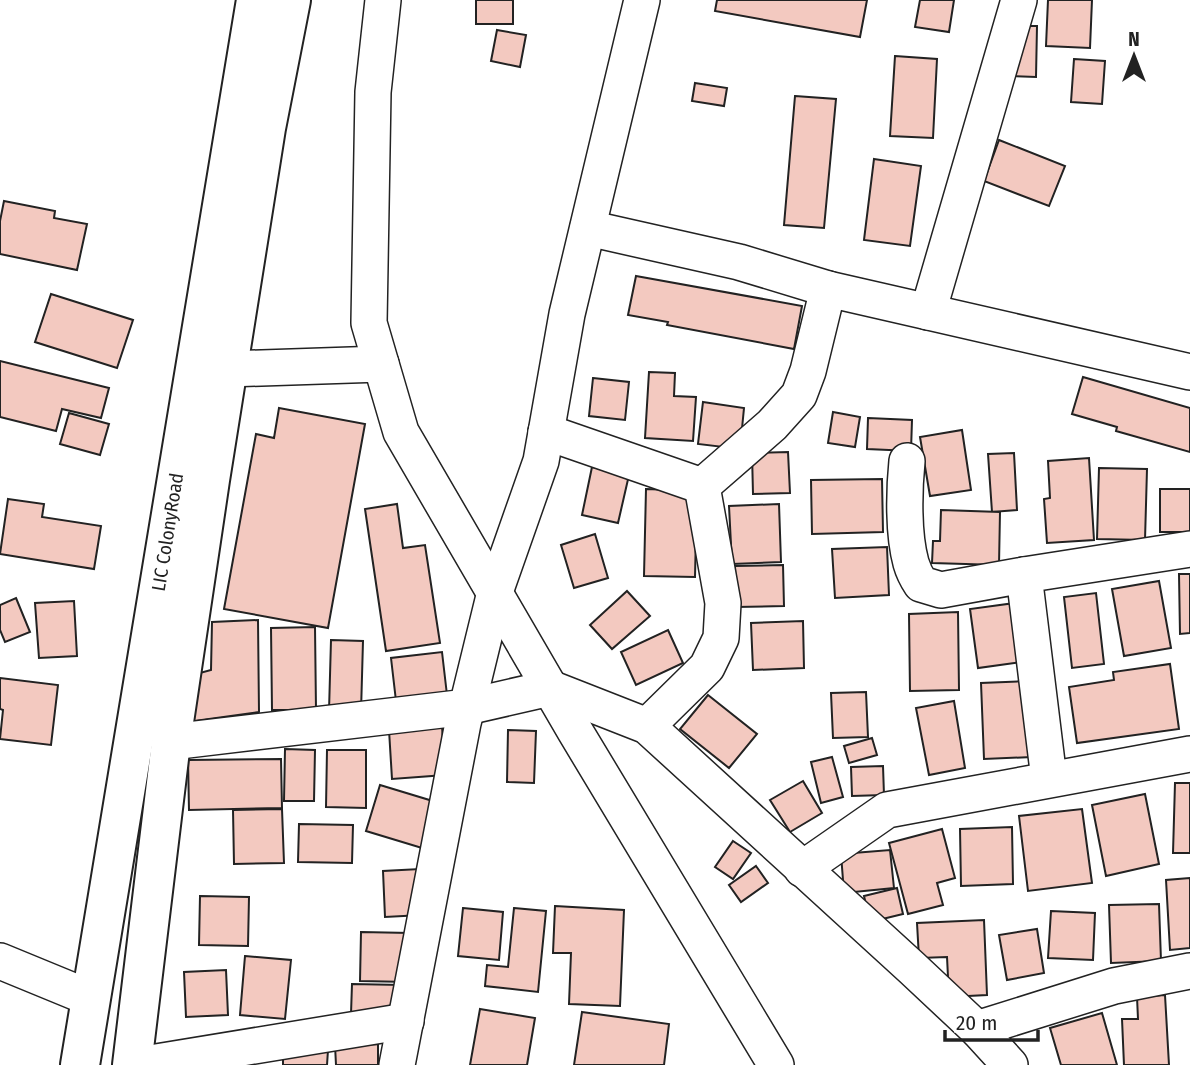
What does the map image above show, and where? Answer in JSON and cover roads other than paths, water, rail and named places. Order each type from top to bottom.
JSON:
[{"type":"main road","name":"LIC ColonyRoad","points":[[80,1065],[256,0]]},
{"type":"main road","name":"LIC ColonyRoad","points":[[132,1065],[171,742],[228,369],[267,128],[291,0]]},
{"type":"street","points":[[383,0],[373,92],[369,323],[401,432],[550,688],[776,1065]]},
{"type":"street","points":[[397,1065],[467,707],[495,592],[541,461],[567,314],[642,0]]},
{"type":"street","points":[[928,312],[1019,0]]},
{"type":"street","points":[[588,228],[739,262],[828,289],[1190,372]]},
{"type":"street","points":[[702,486],[772,425],[799,395],[808,371],[828,289]]},
{"type":"street","points":[[228,369],[381,364]]},
{"type":"street","points":[[546,432],[702,486]]},
{"type":"street","points":[[907,461],[904,493],[908,543],[911,565],[920,584],[941,590],[1190,548]]},
{"type":"street","points":[[647,726],[707,667],[720,638],[723,603],[702,486]]},
{"type":"street","points":[[1024,575],[1049,779]]},
{"type":"street","points":[[171,742],[467,707],[550,688],[647,726],[912,968],[1010,1065]]},
{"type":"street","points":[[802,869],[887,810],[1190,754]]},
{"type":"street","points":[[0,961],[90,998]]},
{"type":"street","points":[[976,1030],[1114,986],[1190,971]]},
{"type":"street","points":[[138,1065],[406,1021]]}]
